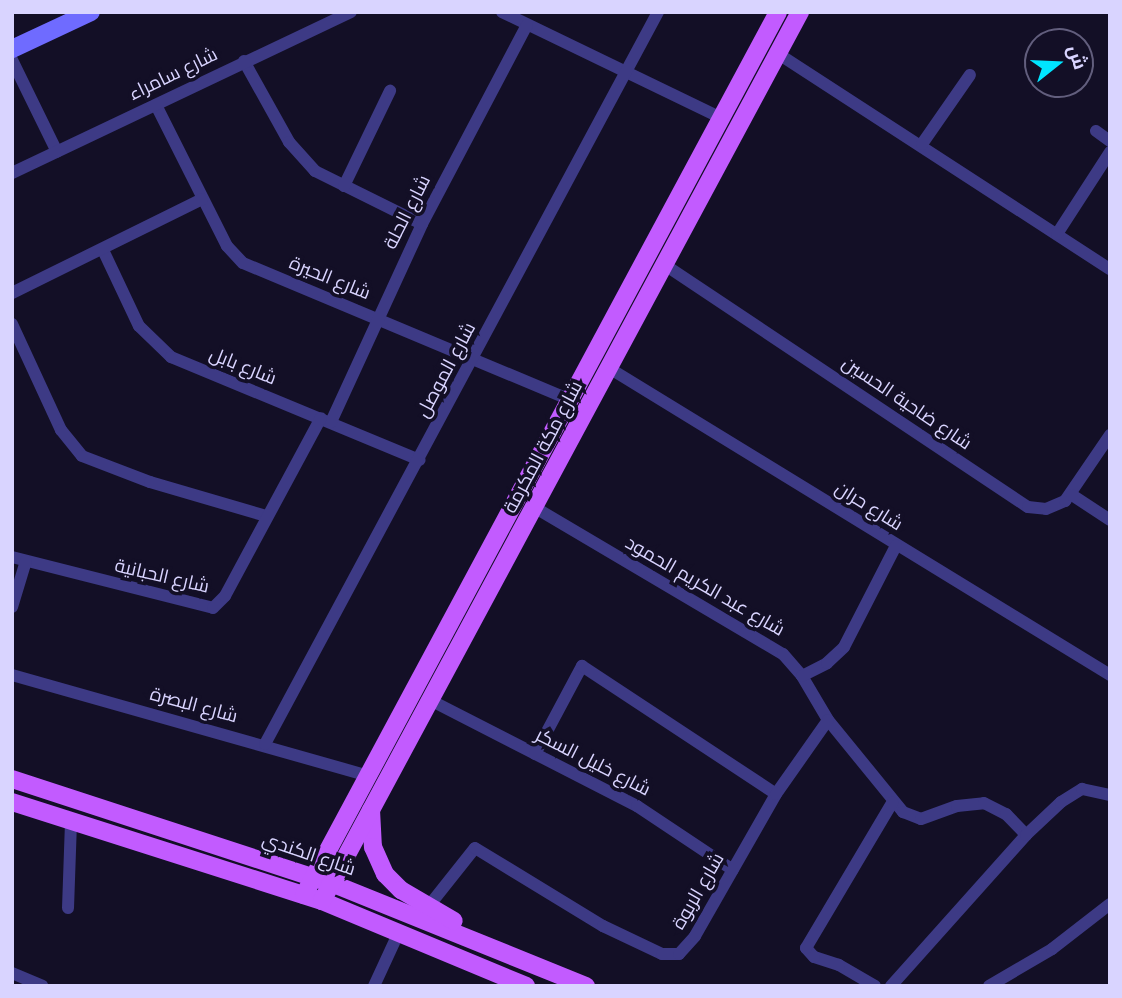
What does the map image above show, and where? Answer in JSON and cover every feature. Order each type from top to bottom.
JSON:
[{"type":"main road","name":"شارع مكة المكرمة","points":[[304,895],[365,775],[778,12]]},
{"type":"main road","name":"شارع مكة المكرمة","points":[[322,901],[428,699],[800,12]]},
{"type":"main road","name":"شارع الكندي","points":[[12,779],[331,883],[505,951],[586,986]]},
{"type":"main road","name":"شارع الكندي","points":[[12,802],[322,901],[399,932],[504,982],[526,986]]},
{"type":"main road","points":[[371,808],[373,847],[380,866],[392,883],[505,951]]},
{"type":"street","points":[[12,49],[90,12]]},
{"type":"street","name":"شارع سامراء","points":[[12,173],[351,12]]},
{"type":"street","points":[[502,12],[719,117]]},
{"type":"street","name":"شارع الموصل","points":[[265,744],[474,360],[658,12]]},
{"type":"street","name":"شارع الحلة","points":[[326,420],[422,224],[527,25]]},
{"type":"street","points":[[778,53],[922,144],[1110,270]]},
{"type":"street","points":[[12,60],[57,152]]},
{"type":"street","points":[[244,61],[298,153],[316,171],[422,224]]},
{"type":"street","points":[[922,144],[970,75]]},
{"type":"street","points":[[344,186],[390,91]]},
{"type":"street","name":"شارع الحيرة","points":[[156,105],[227,246],[243,262],[570,400]]},
{"type":"street","points":[[1096,131],[1110,141]]},
{"type":"street","points":[[1057,234],[1110,152]]},
{"type":"street","points":[[12,293],[202,199]]},
{"type":"street","name":"شارع بابل","points":[[103,250],[120,292],[154,345],[187,365],[420,460]]},
{"type":"street","name":"شارع ضاحية الحسين","points":[[665,265],[1028,507],[1046,509],[1072,495]]},
{"type":"street","points":[[12,324],[61,430],[82,456],[150,482],[266,516]]},
{"type":"street","name":"شارع حران","points":[[609,368],[1110,675]]},
{"type":"street","name":"شارع الحبانية","points":[[12,557],[213,608],[225,596],[266,516],[326,420]]},
{"type":"street","points":[[1110,435],[1072,495],[1110,520]]},
{"type":"street","name":"شارع عبد الكريم الحمود","points":[[534,507],[783,654],[802,676],[828,720],[892,803],[921,819],[957,806],[984,803],[1006,814],[1026,835]]},
{"type":"street","points":[[802,676],[827,663],[844,646],[896,546]]},
{"type":"street","points":[[12,607],[26,561]]},
{"type":"street","points":[[535,754],[582,666],[776,794]]},
{"type":"street","name":"شارع البصرة","points":[[12,675],[265,744],[365,775]]},
{"type":"street","name":"شارع خليل السكر","points":[[428,699],[637,806],[733,870]]},
{"type":"street","name":"شارع الربوة","points":[[428,907],[475,848],[603,926],[671,956],[687,947],[776,794],[828,720]]},
{"type":"street","points":[[891,986],[1026,835],[1082,789],[1110,795]]},
{"type":"street","points":[[875,986],[839,965],[814,957],[806,947],[892,803]]},
{"type":"street","points":[[68,908],[71,823]]},
{"type":"street","points":[[989,986],[1052,949],[1110,904]]},
{"type":"street","points":[[374,986],[399,932]]},
{"type":"street","points":[[12,973],[42,986]]}]
